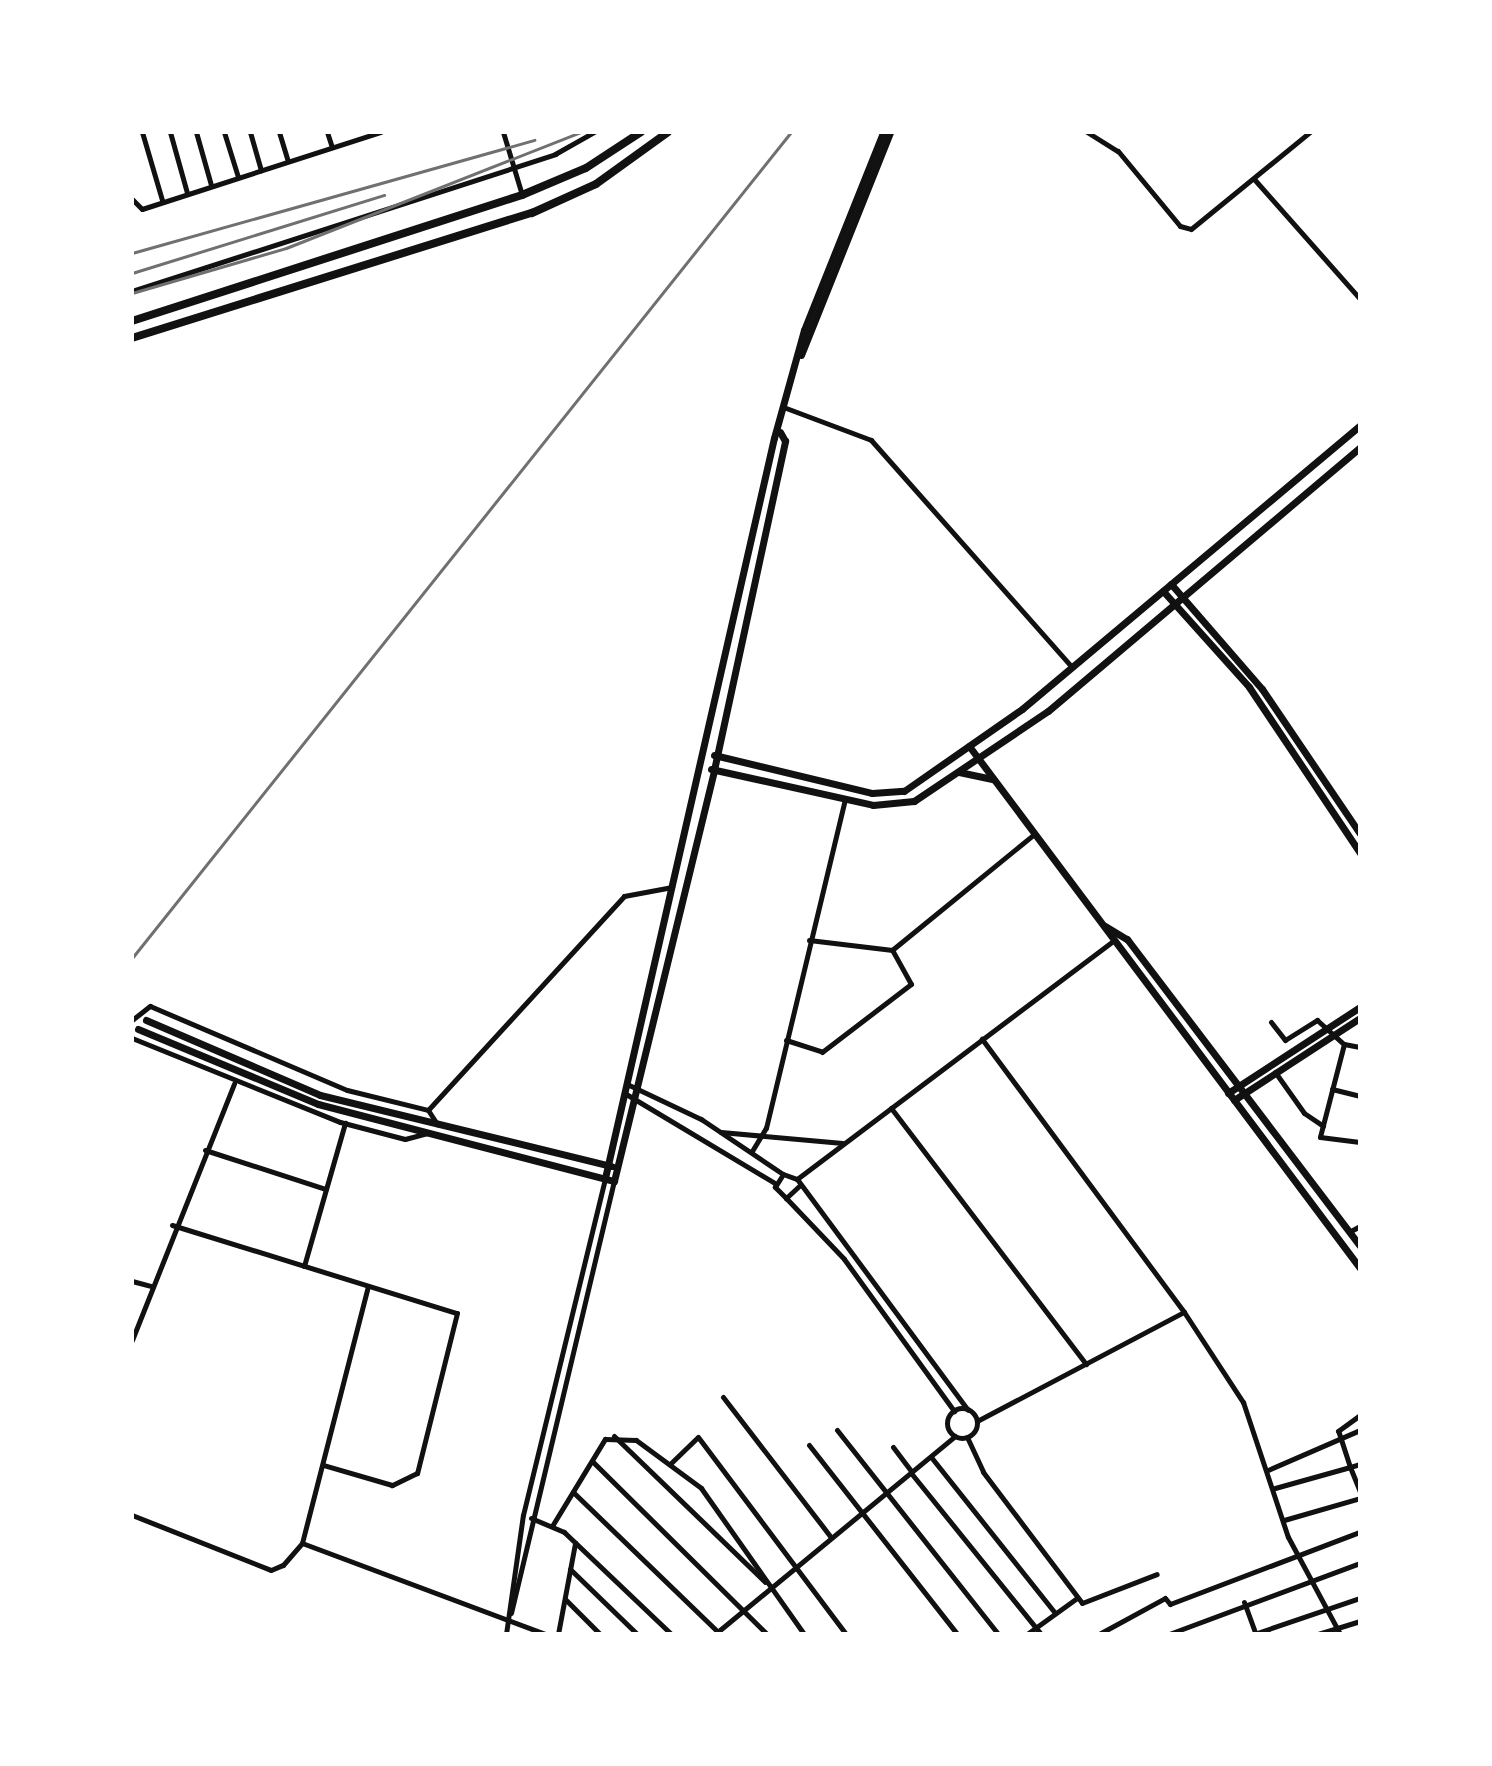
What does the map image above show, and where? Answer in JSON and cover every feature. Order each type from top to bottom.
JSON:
[{"type":"main road","points":[[132,321],[522,195],[586,168],[641,132]]},
{"type":"main road","points":[[132,338],[532,213],[596,184],[668,132]]},
{"type":"main road","points":[[605,1178],[786,408],[801,355],[883,132]]},
{"type":"main road","points":[[835,262],[890,132]]},
{"type":"main road","points":[[705,753],[888,794],[969,746],[1072,667],[1360,425]]},
{"type":"main road","points":[[138,1029],[318,1104],[614,1181],[640,1089],[714,770],[785,441],[780,432]]},
{"type":"main road","points":[[702,767],[845,799],[901,806],[978,759],[1175,603],[1360,447]]},
{"type":"main road","points":[[1171,584],[1262,689],[1360,834]]},
{"type":"main road","points":[[1163,591],[1258,699],[1360,853]]},
{"type":"main road","points":[[969,746],[1105,926],[1112,942],[1360,1268]]},
{"type":"main road","points":[[959,772],[993,779]]},
{"type":"main road","points":[[1105,926],[1127,939],[1360,1246]]},
{"type":"main road","points":[[1228,1093],[1360,1007]]},
{"type":"main road","points":[[1234,1100],[1360,1018]]},
{"type":"main road","points":[[146,1020],[320,1095],[618,1168]]},
{"type":"street","points":[[142,132],[162,200]]},
{"type":"street","points":[[170,132],[187,193]]},
{"type":"street","points":[[196,132],[211,185]]},
{"type":"street","points":[[224,132],[238,177]]},
{"type":"street","points":[[250,132],[261,170]]},
{"type":"street","points":[[279,132],[288,161]]},
{"type":"street","points":[[327,132],[332,147]]},
{"type":"street","points":[[132,199],[142,209],[332,147],[358,135],[381,132]]},
{"type":"street","points":[[503,132],[522,195]]},
{"type":"street","points":[[132,291],[514,168],[594,132]]},
{"type":"street","points":[[1087,132],[1118,151],[1191,229],[1310,132]]},
{"type":"street","points":[[1254,179],[1360,299]]},
{"type":"street","points":[[786,408],[871,440],[1072,667]]},
{"type":"street","points":[[752,1151],[764,1133],[845,799]]},
{"type":"street","points":[[809,940],[892,950],[1034,834]]},
{"type":"street","points":[[428,1110],[624,896],[673,887]]},
{"type":"street","points":[[797,1179],[1112,942]]},
{"type":"street","points":[[786,1040],[822,1052],[911,984],[892,950]]},
{"type":"street","points":[[132,1020],[150,1006],[347,1090],[428,1110],[437,1124]]},
{"type":"street","points":[[1271,1022],[1285,1040],[1317,1020],[1331,1037],[1360,1047]]},
{"type":"street","points":[[132,1038],[234,1084],[345,1123],[405,1139],[427,1133]]},
{"type":"street","points":[[982,1039],[1184,1312],[1243,1402],[1295,1553],[1338,1631]]},
{"type":"street","points":[[1344,1044],[1320,1137],[1360,1142]]},
{"type":"street","points":[[1275,1072],[1304,1113],[1323,1126]]},
{"type":"street","points":[[132,1340],[172,1225],[234,1084]]},
{"type":"street","points":[[629,1085],[720,1131],[783,1174],[797,1179]]},
{"type":"street","points":[[1332,1089],[1360,1096]]},
{"type":"street","points":[[626,1094],[775,1183],[844,1259],[954,1411]]},
{"type":"street","points":[[891,1108],[1086,1364]]},
{"type":"street","points":[[304,1266],[345,1123]]},
{"type":"street","points":[[720,1131],[844,1143]]},
{"type":"street","points":[[205,1150],[326,1189]]},
{"type":"street","points":[[775,1183],[783,1174]]},
{"type":"street","points":[[510,1614],[507,1596],[523,1515],[605,1178]]},
{"type":"street","points":[[797,1179],[799,1186],[977,1421]]},
{"type":"street","points":[[506,1634],[531,1518],[614,1181]]},
{"type":"street","points":[[786,1198],[799,1186]]},
{"type":"street","points":[[172,1225],[457,1313],[422,1465],[392,1485],[323,1465]]},
{"type":"street","points":[[1349,1232],[1360,1226]]},
{"type":"street","points":[[132,1281],[151,1286]]},
{"type":"street","points":[[132,1515],[271,1570],[302,1543],[368,1286]]},
{"type":"street","points":[[967,1437],[977,1421],[1184,1312]]},
{"type":"street","points":[[723,1397],[830,1536]]},
{"type":"street","points":[[954,1411],[968,1410]]},
{"type":"street","points":[[954,1411],[947,1424],[955,1436]]},
{"type":"street","points":[[1284,1520],[1360,1495],[1340,1425],[1360,1415]]},
{"type":"street","points":[[837,1430],[889,1491],[998,1634]]},
{"type":"street","points":[[1268,1470],[1360,1430]]},
{"type":"street","points":[[552,1526],[592,1461],[614,1436]]},
{"type":"street","points":[[614,1436],[636,1440],[701,1488],[804,1634]]},
{"type":"street","points":[[614,1436],[769,1585]]},
{"type":"street","points":[[573,1492],[717,1633],[741,1607],[955,1436],[967,1437]]},
{"type":"street","points":[[671,1463],[698,1437],[846,1634]]},
{"type":"street","points":[[967,1437],[983,1472],[1077,1598],[1088,1605],[1157,1574]]},
{"type":"street","points":[[809,1445],[957,1634]]},
{"type":"street","points":[[893,1447],[1041,1634]]},
{"type":"street","points":[[931,1457],[1055,1613]]},
{"type":"street","points":[[592,1461],[767,1634]]},
{"type":"street","points":[[1275,1488],[1360,1464]]},
{"type":"street","points":[[531,1518],[552,1526],[576,1542],[671,1634]]},
{"type":"street","points":[[1099,1634],[1165,1598],[1170,1604],[1295,1553],[1360,1532]]},
{"type":"street","points":[[558,1634],[576,1542]]},
{"type":"street","points":[[302,1543],[508,1625],[546,1634]]},
{"type":"street","points":[[1169,1634],[1308,1577],[1360,1563]]},
{"type":"street","points":[[570,1569],[637,1634]]},
{"type":"street","points":[[1027,1634],[1077,1598]]},
{"type":"street","points":[[1244,1602],[1255,1634],[1360,1598]]},
{"type":"street","points":[[565,1600],[600,1634]]},
{"type":"street","points":[[1318,1634],[1338,1631],[1360,1621]]},
{"type":"railway","points":[[132,293],[286,248],[581,132]]},
{"type":"railway","points":[[132,958],[791,132]]},
{"type":"railway","points":[[132,253],[534,140]]},
{"type":"railway","points":[[132,273],[384,195]]}]
